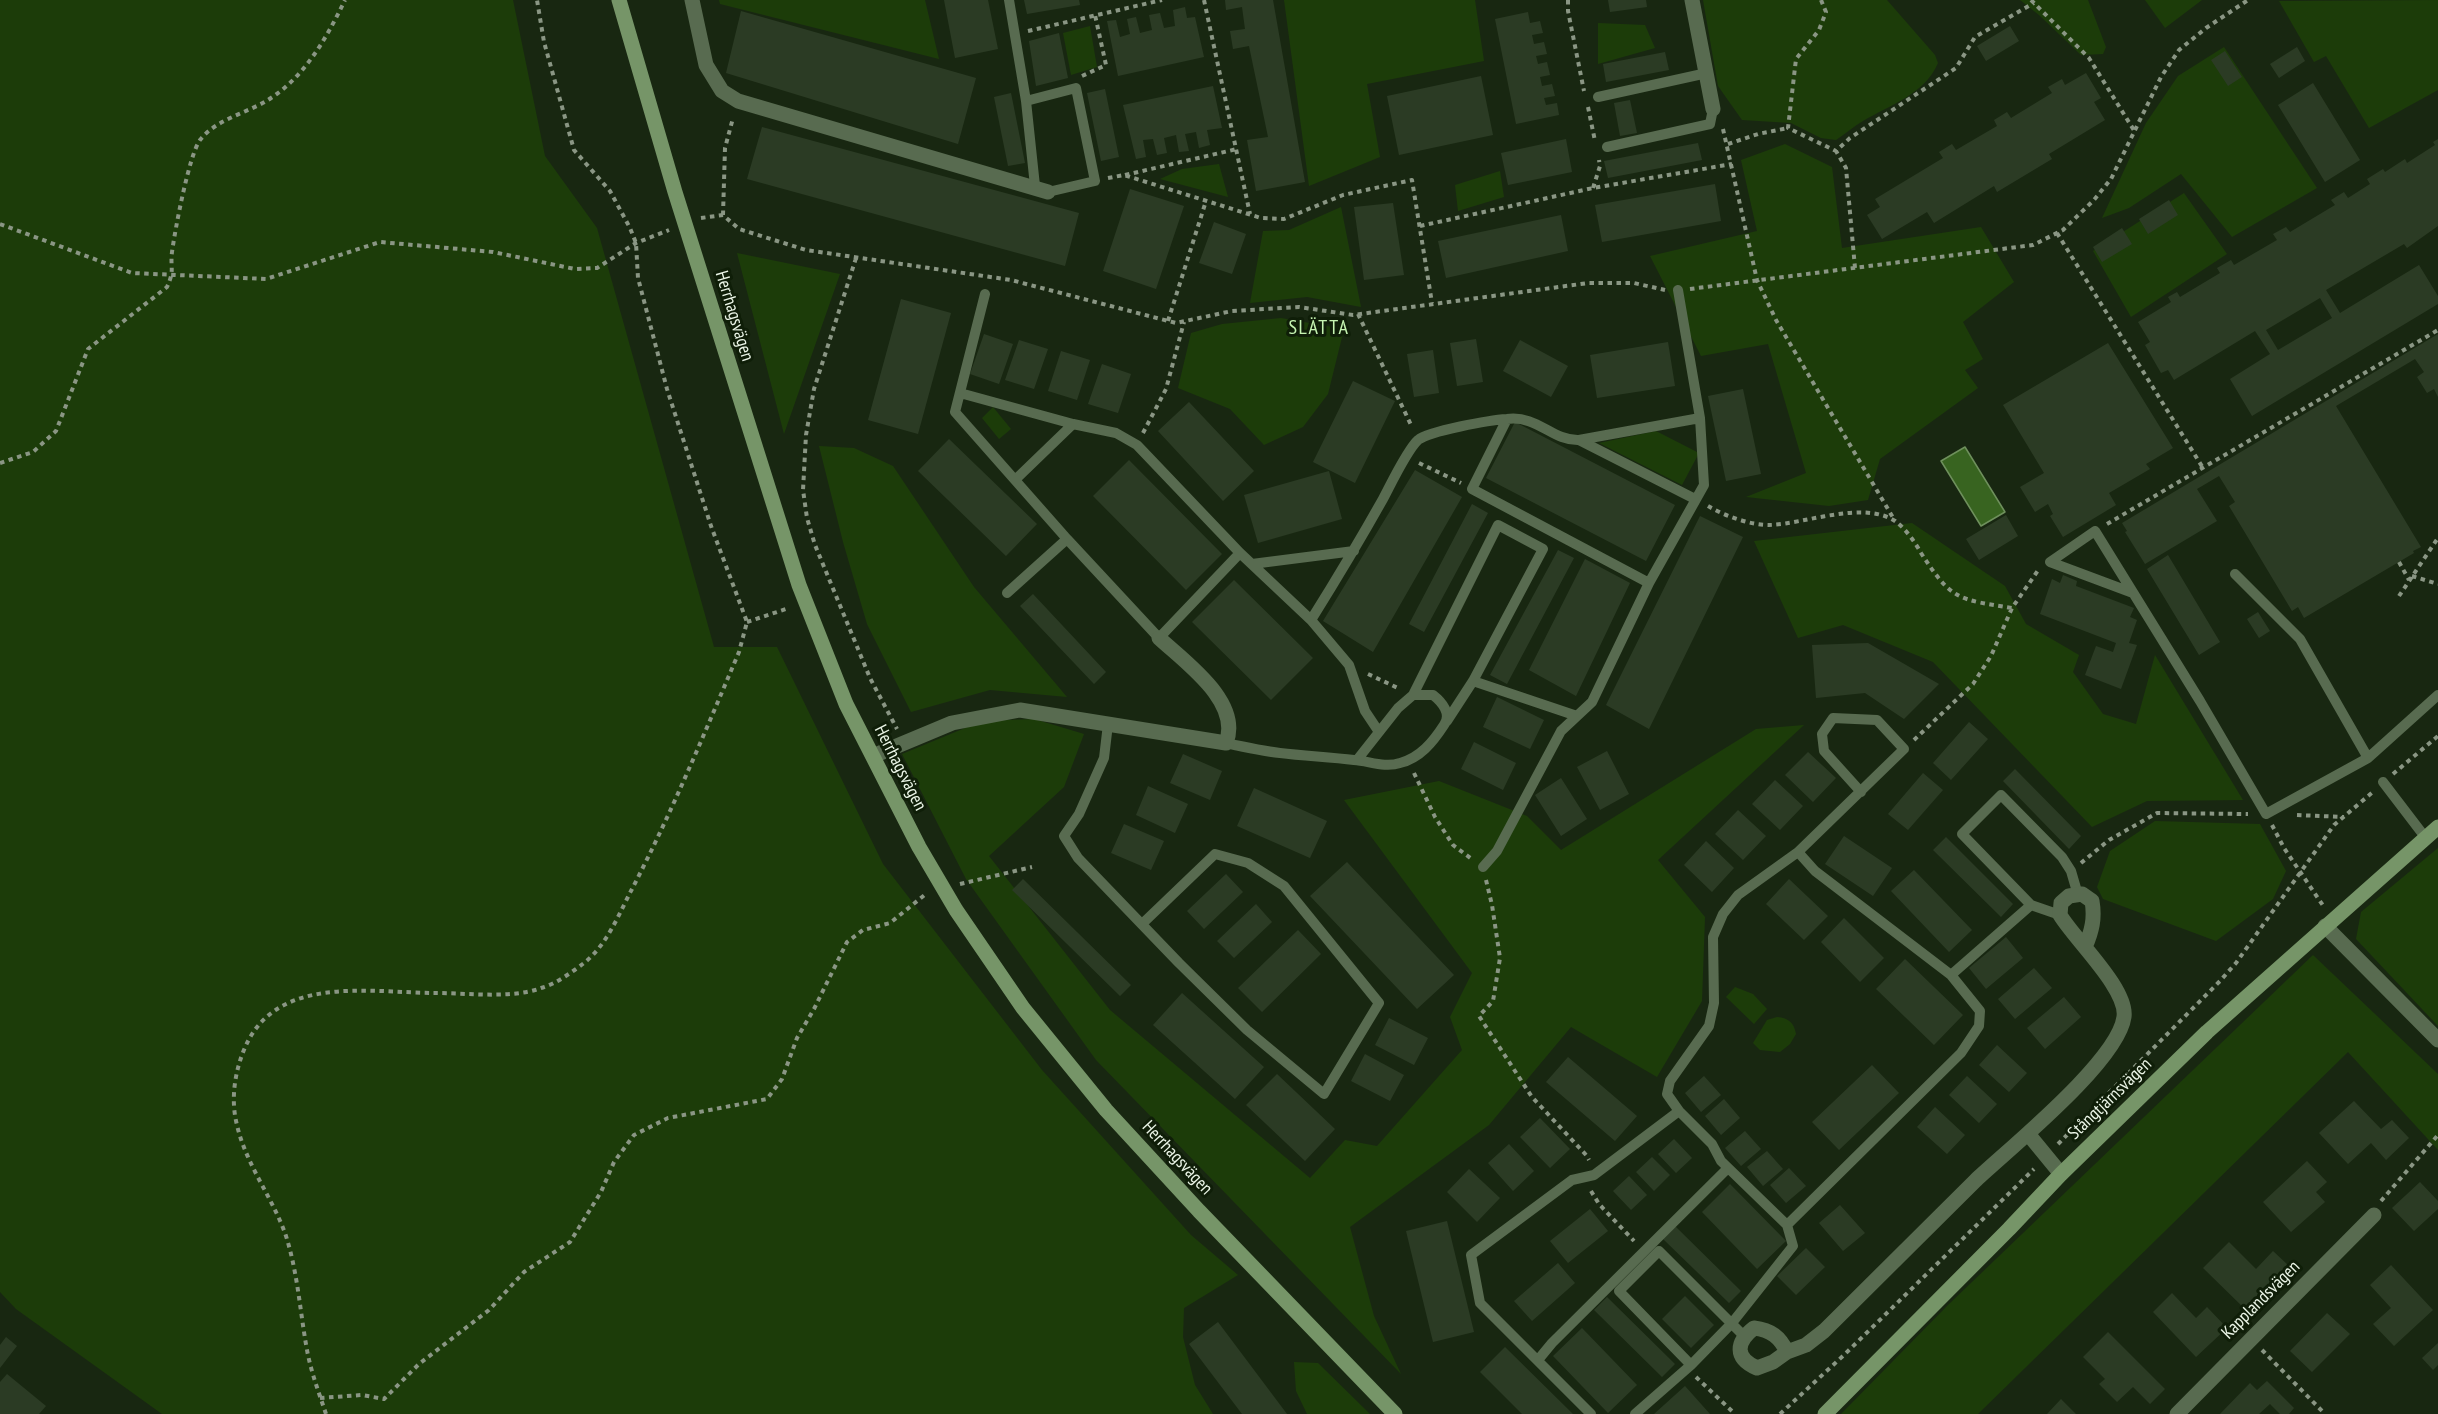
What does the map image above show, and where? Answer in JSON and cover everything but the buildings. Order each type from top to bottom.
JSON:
[{"type":"street","name":"Herrhagsvägen","points":[[619,0],[696,259],[806,603],[846,704],[919,846],[943,887],[1023,1008],[1106,1110],[1199,1211],[1395,1414]]},
{"type":"street","points":[[692,0],[706,65],[722,91],[738,101],[1042,189]]},
{"type":"street","points":[[1692,0],[1713,109]]},
{"type":"street","points":[[873,756],[952,723],[1020,710],[1226,743],[1230,732],[1226,708],[1206,681],[1159,638]]},
{"type":"street","name":"Stångtjärnsvägen","points":[[1825,1414],[2009,1229],[2061,1173],[2207,1032],[2438,826]]},
{"type":"street","points":[[2060,915],[2061,903],[2069,896],[2082,894],[2092,901],[2094,914],[2091,933],[2085,947]]},
{"type":"street","name":"Stångtjärnsvägen","points":[[1787,1352],[1806,1345],[1824,1331],[1978,1179],[2028,1135],[2117,1040],[2124,1016],[2122,998],[2060,915]]},
{"type":"street","points":[[2325,926],[2438,1040]]},
{"type":"street","points":[[2028,1135],[2061,1173]]},
{"type":"street","name":"Kapplandsvägen","points":[[2177,1414],[2374,1215]]},
{"type":"street","points":[[1754,1328],[1766,1329],[1776,1336],[1787,1352],[1773,1362],[1757,1368],[1747,1364],[1741,1354],[1740,1345],[1744,1336],[1754,1328]]},
{"type":"lane","points":[[1009,0],[1026,101],[1042,189],[1095,181],[1076,88],[1026,101]]},
{"type":"lane","points":[[1598,97],[1707,73]]},
{"type":"lane","points":[[1607,147],[1710,124],[1713,109]]},
{"type":"lane","points":[[1483,867],[1497,851],[1560,731],[1592,702],[1649,583],[1704,485],[1700,418],[1678,290]]},
{"type":"lane","points":[[985,294],[956,412],[1067,539],[1159,638],[1240,553]]},
{"type":"lane","points":[[960,393],[1073,424],[1116,433],[1137,445],[1240,553],[1311,620],[1349,665],[1365,711],[1379,732]]},
{"type":"lane","points":[[1311,620],[1418,440],[1436,432],[1507,418],[1526,418],[1569,440],[1579,440],[1700,418]]},
{"type":"lane","points":[[1507,418],[1472,489],[1649,583]]},
{"type":"lane","points":[[1016,479],[1073,424]]},
{"type":"lane","points":[[1579,440],[1695,499]]},
{"type":"lane","points":[[1226,743],[1278,753],[1358,760],[1377,764],[1399,764],[1420,754],[1435,740],[1473,681],[1543,549],[1498,525],[1413,695],[1398,708],[1358,760]]},
{"type":"lane","points":[[2050,562],[2095,531],[2200,700],[2266,814],[2368,758],[2438,695]]},
{"type":"lane","points":[[1007,593],[1067,539]]},
{"type":"lane","points":[[1252,564],[1354,551]]},
{"type":"lane","points":[[2050,562],[2133,593]]},
{"type":"lane","points":[[2235,574],[2300,639],[2368,758]]},
{"type":"lane","points":[[1473,681],[1577,716]]},
{"type":"lane","points":[[1413,695],[1433,694],[1447,712],[1447,721]]},
{"type":"lane","points":[[1635,1414],[1691,1365],[1732,1323],[1793,1246],[1787,1225],[1728,1168],[1712,1144],[1679,1111],[1667,1094],[1670,1081],[1709,1026],[1714,1003],[1713,937],[1723,914],[1738,895],[1798,852],[1861,792],[1904,749],[1877,720],[1833,718],[1822,734],[1824,751],[1861,792]]},
{"type":"lane","points":[[1108,724],[1104,758],[1079,814],[1064,836],[1078,858],[1142,924],[1247,1030],[1324,1094],[1379,1003],[1284,886],[1248,863],[1215,854],[1142,924]]},
{"type":"lane","points":[[2383,783],[2425,837]]},
{"type":"lane","points":[[2060,915],[2031,904],[1962,834],[2001,795],[2062,857],[2071,871],[2078,895]]},
{"type":"lane","points":[[1787,1225],[1961,1053],[1979,1026],[1980,1011],[1951,975],[1815,871],[1798,852]]},
{"type":"lane","points":[[1951,975],[2031,904]]},
{"type":"lane","points":[[1591,1414],[1480,1303],[1471,1254],[1572,1180],[1594,1175],[1679,1111]]},
{"type":"lane","points":[[1538,1360],[1552,1343],[1728,1168]]},
{"type":"lane","points":[[1691,1365],[1619,1291],[1659,1251],[1744,1336]]},
{"type":"path","points":[[0,463],[33,452],[56,431],[88,349],[167,287],[173,275],[171,259],[174,236],[194,153],[200,140],[217,126],[271,99],[304,70],[332,26],[345,0]]},
{"type":"path","points":[[326,1414],[308,1352],[294,1262],[282,1224],[247,1157],[236,1124],[234,1099],[236,1073],[246,1043],[266,1018],[296,999],[355,990],[404,993],[515,993],[542,988],[586,961],[611,929],[651,853],[739,652],[747,622],[711,526],[667,389],[638,278],[636,243],[610,190],[574,150],[544,42],[537,0]]},
{"type":"path","points":[[1015,34],[1162,0]]},
{"type":"path","points":[[1204,0],[1250,214]]},
{"type":"path","points":[[1788,129],[1796,59],[1819,30],[1826,12],[1821,0]]},
{"type":"path","points":[[723,215],[739,229],[806,250],[990,276],[1176,323],[1232,311],[1299,307],[1358,314],[1588,283],[1634,283],[1671,291],[2033,245],[2063,230],[2094,200],[2111,179],[2161,77],[2179,50],[2206,28],[2248,0]]},
{"type":"path","points":[[1836,151],[1850,138],[1956,68],[1975,37],[2032,2],[2089,58],[2135,132]]},
{"type":"path","points":[[1076,88],[1084,74],[1106,65],[1095,15]]},
{"type":"path","points":[[723,215],[725,148],[738,101]]},
{"type":"path","points":[[1713,109],[1726,135],[1757,280],[1776,320],[1895,521],[1915,542],[1948,591],[1968,601],[2012,608]]},
{"type":"path","points":[[1728,145],[1758,134],[1788,129],[1836,151],[1846,168],[1855,268]]},
{"type":"path","points":[[1095,181],[1237,149]]},
{"type":"path","points":[[1420,226],[1593,188],[1732,164]]},
{"type":"path","points":[[1124,175],[1261,218],[1284,219],[1343,195],[1412,180],[1432,303]]},
{"type":"path","points":[[1168,321],[1206,201]]},
{"type":"path","points":[[699,219],[723,215]]},
{"type":"path","points":[[0,224],[132,273],[266,279],[380,242],[493,252],[575,269],[597,268],[636,243],[672,229]]},
{"type":"path","points":[[2057,233],[2203,468]]},
{"type":"path","points":[[856,258],[814,389],[806,435],[803,490],[807,518],[815,545],[870,678],[905,743]]},
{"type":"path","points":[[1358,314],[1418,440]]},
{"type":"path","points":[[1137,445],[1166,389],[1184,322]]},
{"type":"path","points":[[2095,531],[2438,330]]},
{"type":"path","points":[[1407,457],[1472,489]]},
{"type":"path","points":[[1695,499],[1738,519],[1768,525],[1865,512],[1895,521]]},
{"type":"path","points":[[2399,596],[2438,538]]},
{"type":"path","points":[[1904,749],[1973,684],[1991,656],[2012,608],[2039,569],[2050,562]]},
{"type":"path","points":[[2399,562],[2410,578],[2438,584]]},
{"type":"path","points":[[747,622],[806,603]]},
{"type":"path","points":[[1349,665],[1413,695]]},
{"type":"path","points":[[1779,1414],[1844,1355],[2047,1157],[2220,981],[2236,963],[2334,825],[2438,736]]},
{"type":"path","points":[[1407,760],[1434,817],[1453,845],[1483,867],[1492,905],[1500,958],[1493,1001],[1479,1016],[1532,1097],[1587,1156],[1594,1175],[1591,1192],[1599,1204],[1634,1240],[1634,1263]]},
{"type":"path","points":[[2071,871],[2109,840],[2157,813],[2344,817]]},
{"type":"path","points":[[2266,814],[2300,872],[2324,906],[2325,926]]},
{"type":"path","points":[[320,1398],[362,1395],[384,1399],[419,1364],[489,1310],[524,1272],[570,1242],[601,1192],[614,1162],[634,1135],[668,1118],[767,1099],[782,1079],[797,1038],[847,942],[863,930],[891,923],[924,894],[943,887],[1032,867]]},
{"type":"path","points":[[2374,1215],[2378,1203],[2438,1135]]},
{"type":"path","points":[[2251,1338],[2325,1414]]},
{"type":"path","points":[[1691,1365],[1695,1376],[1735,1414]]},
{"type":"shaded area","points":[[0,0],[513,0],[545,156],[597,228],[714,647],[777,647],[883,864],[1042,1070],[1191,1235],[1238,1275],[1184,1308],[1183,1337],[1195,1385],[1213,1414],[162,1414],[16,1309],[0,1292]]},
{"type":"shaded area","points":[[719,0],[925,0],[939,59],[720,4]]},
{"type":"shaded area","points":[[1284,0],[1475,0],[1484,61],[1367,84],[1380,157],[1309,186]]},
{"type":"shaded area","points":[[1703,0],[1887,0],[1935,55],[1938,63],[1925,83],[1916,91],[1860,123],[1836,140],[1821,138],[1791,123],[1742,120],[1718,86]]},
{"type":"shaded area","points":[[2020,0],[2088,0],[2106,47],[2103,54],[2081,55]]},
{"type":"shaded area","points":[[2145,0],[2202,0],[2165,28]]},
{"type":"shaded area","points":[[2438,0],[2438,90],[2369,128],[2326,56],[2314,62],[2279,1]]},
{"type":"shaded area","points":[[1598,23],[1645,25],[1655,48],[1598,64]]},
{"type":"shaded area","points":[[1090,26],[1097,67],[1071,75],[1063,33]]},
{"type":"shaded area","points":[[2224,47],[2317,188],[2232,237],[2181,174],[2129,208],[2102,218],[2146,123],[2178,76]]},
{"type":"shaded area","points":[[1785,144],[1832,167],[1842,248],[1981,227],[2014,282],[1963,322],[1983,359],[1965,370],[1978,388],[1880,459],[1868,500],[1829,506],[1746,497],[1806,473],[1768,344],[1701,356],[1650,256],[1757,231],[1741,160]]},
{"type":"shaded area","points":[[1219,164],[1228,197],[1160,179],[1182,169]]},
{"type":"shaded area","points":[[1500,171],[1504,197],[1458,211],[1455,185]]},
{"type":"shaded area","points":[[2184,193],[2227,254],[2131,317],[2093,251]]},
{"type":"shaded area","points":[[1341,207],[1361,307],[1307,297],[1250,303],[1263,231],[1289,230]]},
{"type":"shaded area","points":[[737,253],[840,274],[784,434]]},
{"type":"shaded area","points":[[1281,318],[1344,329],[1328,394],[1303,427],[1264,445],[1230,409],[1178,388],[1191,333],[1222,324]]},
{"type":"shaded area","points":[[993,407],[1011,429],[999,439],[982,418]]},
{"type":"shaded area","points":[[1656,431],[1699,453],[1682,485],[1599,443]]},
{"type":"shaded area","points":[[819,446],[854,448],[893,466],[974,587],[1067,697],[990,690],[911,712],[867,624],[843,542]]},
{"type":"shaded area","points":[[1965,447],[2005,512],[1981,526],[1941,461]]},
{"type":"shaded area","points":[[1912,523],[2005,586],[2026,624],[2079,655],[2073,672],[2103,714],[2136,724],[2155,655],[2243,800],[2147,801],[2092,827],[1933,662],[1843,625],[1798,638],[1754,541]]},
{"type":"shaded area","points":[[1034,719],[1084,734],[1064,787],[989,856],[1110,1010],[1310,1178],[1345,1140],[1377,1146],[1462,1050],[1450,1017],[1472,973],[1344,800],[1439,781],[1527,816],[1561,850],[1756,729],[1804,725],[1658,860],[1705,917],[1702,1001],[1657,1077],[1571,1027],[1489,1125],[1350,1227],[1374,1316],[1401,1374],[1096,1060],[966,879],[902,754],[982,721]]},
{"type":"shaded area","points":[[2155,821],[2260,824],[2286,871],[2273,899],[2216,941],[2103,899],[2097,887],[2110,851]]},
{"type":"shaded area","points":[[2438,848],[2438,1026],[2356,939],[2361,912]]},
{"type":"shaded area","points":[[2313,955],[2438,1074],[2438,1150],[2348,1052],[1978,1414],[1841,1414],[1948,1305]]},
{"type":"shaded area","points":[[1735,987],[1753,994],[1767,1009],[1754,1024],[1726,997]]},
{"type":"shaded area","points":[[1777,1017],[1790,1022],[1796,1034],[1790,1044],[1780,1052],[1760,1050],[1753,1043],[1767,1020]]},
{"type":"shaded area","points":[[1294,1362],[1318,1363],[1370,1414],[1307,1414],[1296,1391]]},
{"type":"district","name":"SLÄTTA","points":[[1319,328]]}]
